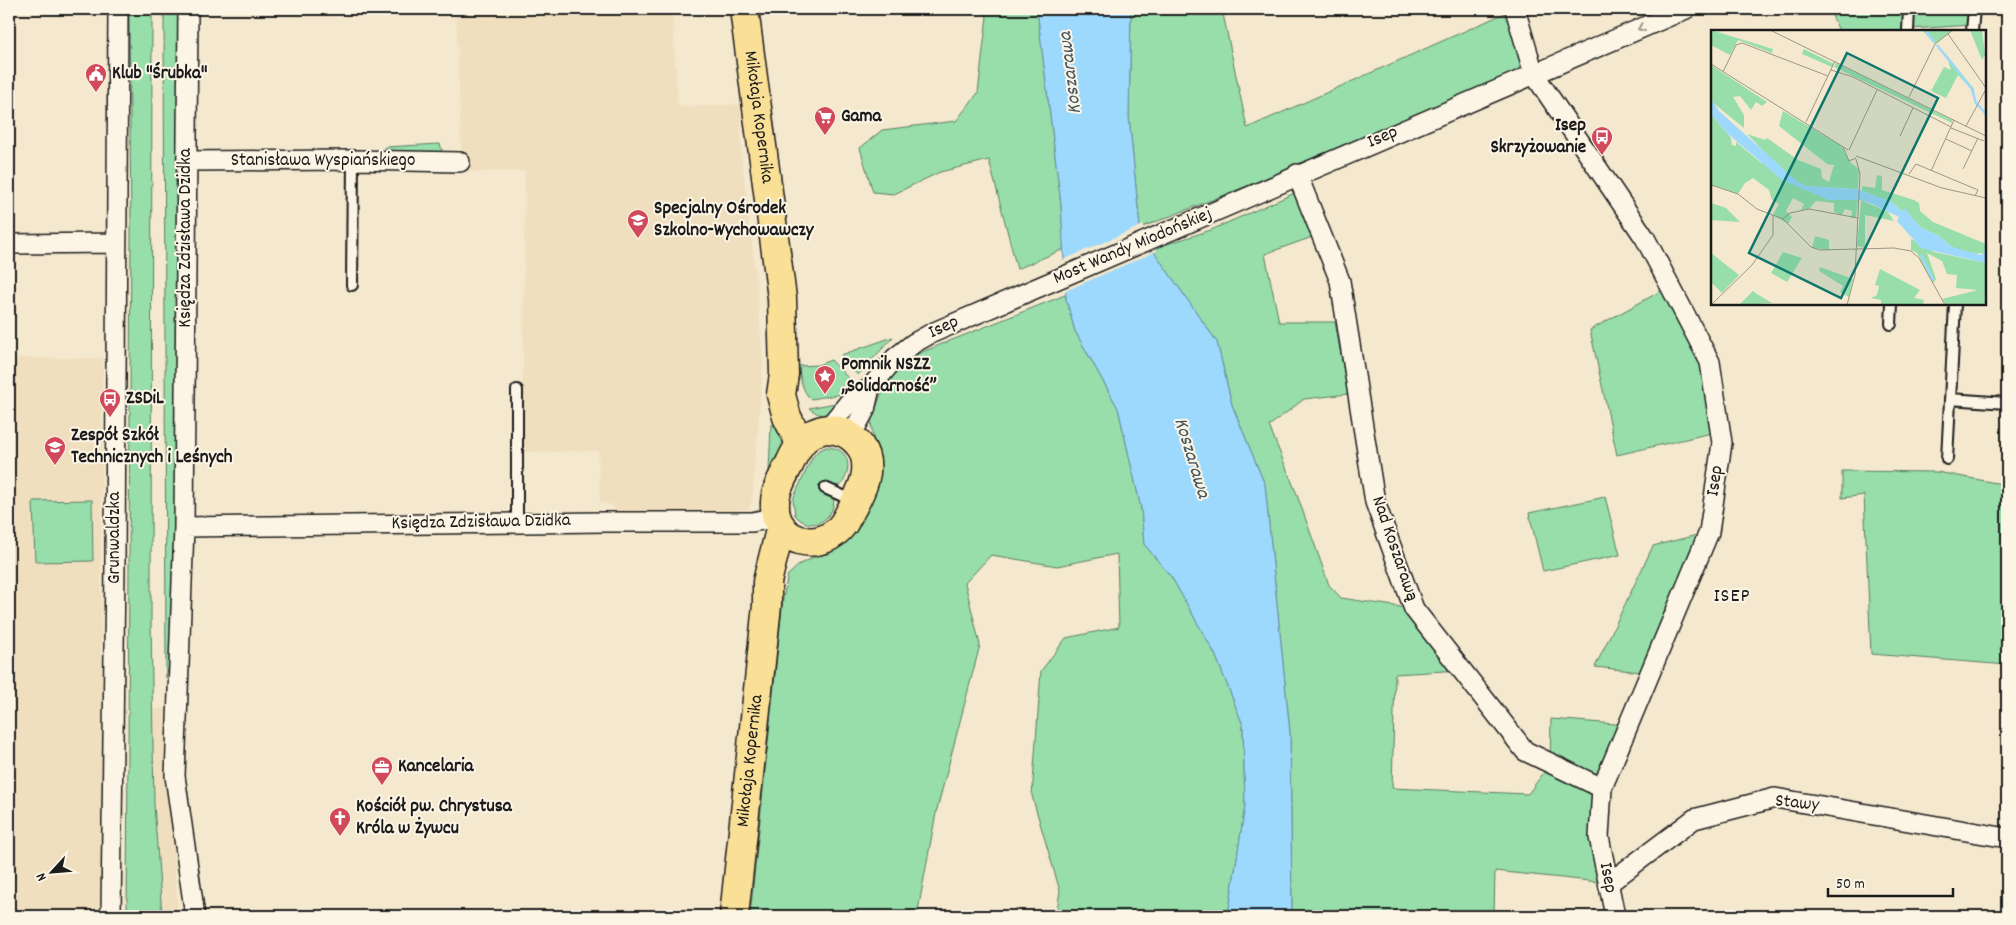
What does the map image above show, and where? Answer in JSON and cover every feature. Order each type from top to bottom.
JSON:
[{"type":"main road","name":"Mikołaja Kopernika","points":[[744,9],[782,298],[784,374],[781,395],[790,426],[824,434]]},
{"type":"main road","points":[[824,434],[863,451],[867,467],[864,482],[855,502],[844,523],[834,535],[822,541],[787,528],[775,509],[776,495],[824,434]]},
{"type":"main road","name":"Mikołaja Kopernika","points":[[734,916],[767,605],[779,585],[789,562],[787,528]]},
{"type":"street","name":"Grunwaldzka","points":[[111,916],[118,9]]},
{"type":"street","name":"Księdza Zdzisława Dzidka","points":[[188,9],[184,527],[175,776],[195,916]]},
{"type":"street","name":"Isep","points":[[1515,9],[1534,74],[1645,238],[1710,362],[1722,443],[1709,532],[1602,788],[1599,837],[1615,916]]},
{"type":"street","points":[[1534,74],[1686,9]]},
{"type":"street","name":"Isep","points":[[1233,204],[1298,174],[1534,74]]},
{"type":"street","name":"Stanisława Wyspiańskiego","points":[[187,161],[353,160],[460,162]]},
{"type":"street","name":"Nad Koszarawą","points":[[1298,174],[1340,281],[1375,502],[1414,609],[1525,752],[1602,788]]},
{"type":"street","name":"Most Wandy Miodońskiej","points":[[1034,290],[1233,204]]},
{"type":"street","points":[[9,244],[116,243]]},
{"type":"street","name":"Isep","points":[[824,434],[850,402],[870,388],[889,363],[914,343],[944,327],[1034,290]]},
{"type":"street","name":"Isep","points":[[824,434],[864,410],[870,388]]},
{"type":"street","name":"Księdza Zdzisława Dzidka","points":[[184,527],[752,522],[787,528]]},
{"type":"street","name":"Stawy","points":[[1608,884],[1694,819],[1776,798],[2007,838]]},
{"type":"lane","points":[[1908,30],[1909,9]]},
{"type":"lane","points":[[1972,30],[1974,9]]},
{"type":"lane","points":[[352,285],[353,160]]},
{"type":"lane","points":[[1891,324],[1892,305]]},
{"type":"lane","points":[[1946,459],[1955,305]]},
{"type":"lane","points":[[517,390],[517,523]]},
{"type":"lane","points":[[1950,399],[2007,403]]},
{"type":"lane","points":[[825,488],[855,502]]},
{"type":"shaded area","name":"Specjalny Ośrodek Szkolno-Wychowawczy","points":[[456,9],[672,9],[678,107],[741,104],[741,154],[757,287],[763,365],[752,501],[748,510],[618,513],[612,505],[600,502],[598,451],[522,452],[525,171],[462,172]]},
{"type":"shaded area","points":[[9,358],[103,358],[101,565],[104,916],[9,916]]},
{"type":"shaded area","points":[[170,708],[173,835],[178,916],[136,916],[133,710]]},
{"type":"green space","points":[[129,9],[152,9],[151,621],[154,804],[162,916],[127,916],[131,230]]},
{"type":"green space","points":[[164,9],[180,9],[174,643],[166,678]]},
{"type":"green space","points":[[976,9],[1037,9],[1061,204],[1064,249],[1017,269],[989,160],[940,172],[894,194],[873,192],[860,148],[882,130],[956,121],[978,93],[987,16]]},
{"type":"green space","points":[[1131,9],[1222,9],[1247,128],[1503,14],[1508,9],[1534,74],[1140,228],[1129,117]]},
{"type":"green space","points":[[1829,9],[1974,9],[1973,25],[1908,30],[1839,30]]},
{"type":"green space","points":[[440,144],[442,150],[440,152],[388,154],[385,147]]},
{"type":"green space","points":[[1297,192],[1315,236],[1265,254],[1279,322],[1335,322],[1348,394],[1304,399],[1269,426],[1296,492],[1329,585],[1341,598],[1414,609],[1461,670],[1395,674],[1392,788],[1528,794],[1550,764],[1551,719],[1628,725],[1602,788],[1609,883],[1495,871],[1494,916],[1292,916],[1290,733],[1265,485],[1232,405],[1217,342],[1152,249],[1211,230]]},
{"type":"green space","points":[[1670,286],[1710,362],[1720,431],[1617,455],[1590,330]]},
{"type":"green space","points":[[1065,295],[1075,331],[1118,408],[1141,508],[1144,544],[1172,578],[1215,654],[1243,725],[1245,806],[1228,916],[1056,916],[1060,891],[1032,796],[1041,671],[1066,638],[1119,627],[1117,554],[1057,566],[991,555],[965,583],[980,645],[936,813],[917,916],[750,916],[783,598],[788,575],[800,564],[832,549],[876,462],[871,421],[887,378],[899,364],[912,356]]},
{"type":"green space","points":[[893,337],[858,375],[847,365],[841,355]]},
{"type":"green space","points":[[831,360],[852,382],[843,394],[811,399],[802,384],[799,366],[818,365]]},
{"type":"green space","points":[[841,402],[833,410],[823,415],[809,408]]},
{"type":"green space","points":[[771,425],[784,425],[788,441],[768,495]]},
{"type":"green space","points":[[826,447],[834,448],[844,455],[847,460],[847,472],[841,485],[835,486],[827,483],[823,491],[834,499],[830,513],[820,522],[814,524],[807,523],[795,515],[793,499],[812,458],[818,451]]},
{"type":"green space","points":[[1842,471],[1937,472],[2007,485],[2007,665],[1871,654],[1864,495],[1842,498]]},
{"type":"green space","points":[[1605,497],[1620,555],[1543,571],[1529,513]]},
{"type":"green space","points":[[92,500],[93,561],[35,562],[33,501]]},
{"type":"green space","points":[[1709,532],[1650,673],[1595,667],[1653,546]]},
{"type":"water","name":"Koszarawa","points":[[1037,9],[1131,9],[1129,117],[1140,228],[1152,249],[1217,342],[1232,405],[1265,485],[1290,733],[1292,916],[1228,916],[1245,806],[1243,725],[1215,654],[1172,578],[1144,544],[1141,508],[1118,408],[1075,331],[1066,299],[1061,204]]},
{"type":"pier","points":[[1143,225],[1157,251],[1063,292],[1063,260]]},
{"type":"place","name":"Klub \"Śrubka\"","points":[[96,93]]},
{"type":"place","name":"Gama","points":[[825,136]]},
{"type":"place","name":"Isep Skrzyżowanie","points":[[1602,156]]},
{"type":"place","name":"Specjalny Ośrodek Szkolno-Wychowawczy","points":[[638,239]]},
{"type":"place","name":"Pomnik NSZZ „Solidarność”","points":[[825,395]]},
{"type":"place","name":"ZSDiL","points":[[110,418]]},
{"type":"place","name":"Zespół Szkół Technicznych i Leśnych","points":[[55,466]]},
{"type":"place","name":"Kancelaria","points":[[382,786]]},
{"type":"place","name":"Kościół pw. Chrystusa Króla w Żywcu","points":[[340,837]]},
{"type":"district","name":"ISEP","points":[[1732,597]]}]
